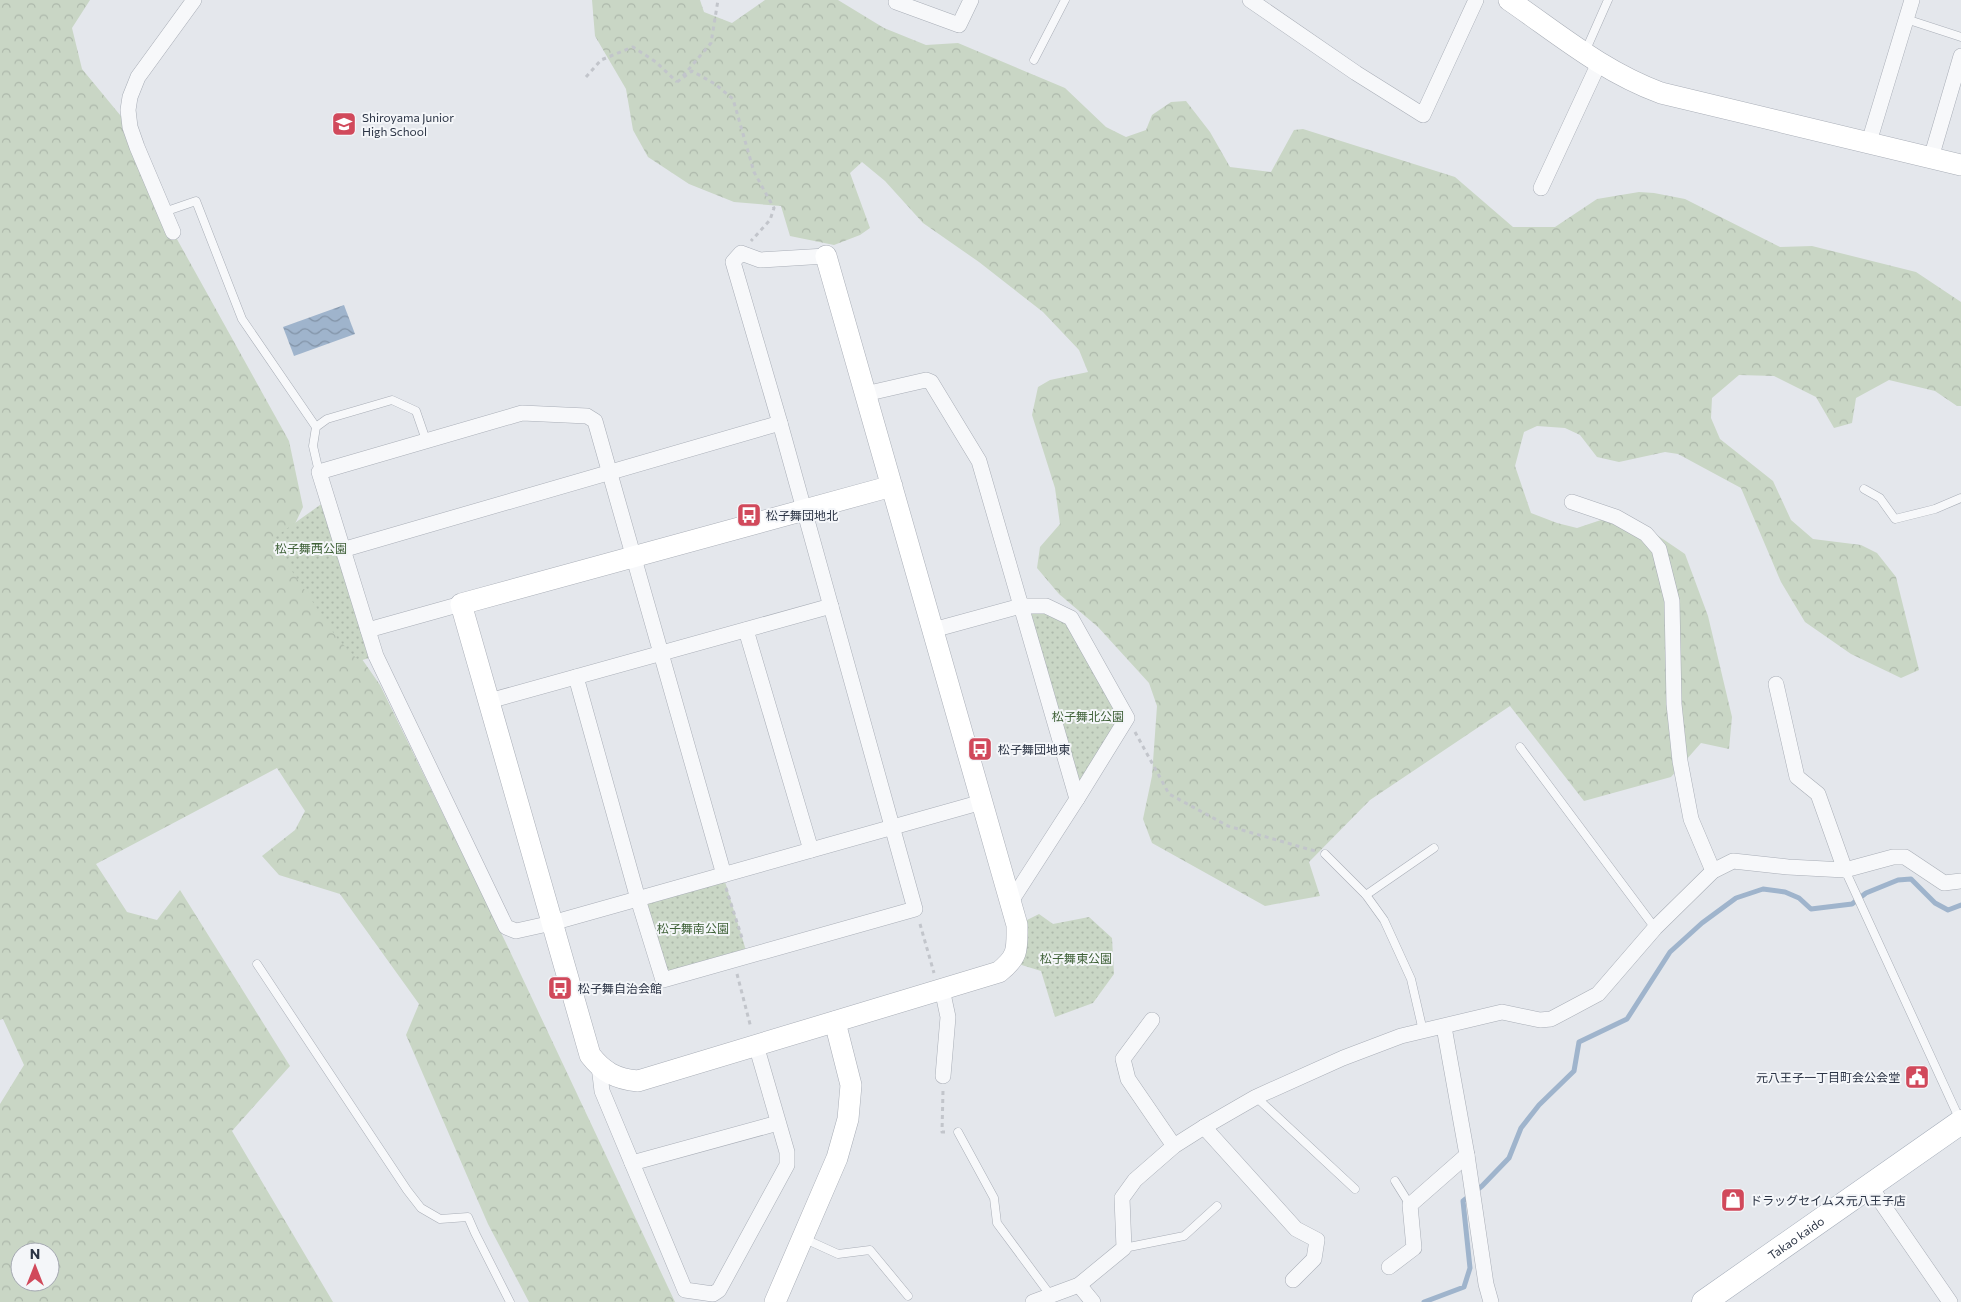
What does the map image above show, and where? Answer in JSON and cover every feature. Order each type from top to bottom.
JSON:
[{"type":"main road","name":"Takao kaido","points":[[1704,1302],[1961,1122]]},
{"type":"street","points":[[173,232],[137,147],[130,127],[128,110],[130,97],[138,77],[194,0]]},
{"type":"street","points":[[896,2],[959,25],[971,0]]},
{"type":"street","points":[[1250,0],[1356,74],[1423,115],[1476,0]]},
{"type":"street","points":[[1869,142],[1912,0]]},
{"type":"street","points":[[1511,1],[1592,58],[1634,83],[1661,93],[1869,142],[1961,166]]},
{"type":"street","points":[[1931,158],[1961,56]]},
{"type":"street","points":[[1541,188],[1592,58]]},
{"type":"street","points":[[461,604],[590,1055],[599,1066],[612,1076],[638,1081],[999,972],[1012,962],[1017,947],[1016,925],[826,256],[760,260],[740,253],[733,262],[805,510],[915,909],[663,980],[638,899],[576,677]]},
{"type":"street","points":[[865,394],[926,380],[931,382],[979,461],[1077,799]]},
{"type":"street","points":[[723,875],[595,422],[587,416],[522,413],[319,472],[376,656],[506,927],[516,932],[552,924],[982,802]]},
{"type":"street","points":[[342,550],[780,423]]},
{"type":"street","points":[[368,630],[892,486]]},
{"type":"street","points":[[1572,502],[1616,517],[1646,534],[1659,549],[1672,601],[1674,704],[1680,761],[1691,820],[1713,871]]},
{"type":"street","points":[[489,701],[831,606]]},
{"type":"street","points":[[933,630],[1021,606],[1046,606],[1070,618],[1127,718],[1010,903]]},
{"type":"street","points":[[746,630],[811,850]]},
{"type":"street","points":[[1776,684],[1797,777],[1818,794],[1845,870]]},
{"type":"street","points":[[1033,1302],[1079,1285],[1124,1248],[1122,1198],[1135,1180],[1174,1146],[1204,1127],[1256,1097],[1343,1058],[1401,1036],[1502,1012],[1540,1020],[1551,1019],[1598,994],[1655,928],[1713,871],[1734,861],[1788,867],[1845,870],[1893,857],[1905,857],[1944,883],[1961,881]]},
{"type":"street","points":[[941,990],[948,1016],[944,1076]]},
{"type":"street","points":[[1152,1020],[1123,1059],[1128,1079],[1174,1146]]},
{"type":"street","points":[[775,1302],[837,1158],[848,1119],[851,1085],[835,1022]]},
{"type":"street","points":[[1444,1027],[1486,1284],[1491,1302]]},
{"type":"street","points":[[599,1066],[602,1091],[685,1290],[713,1294],[719,1290],[788,1165],[788,1152],[756,1046]]},
{"type":"street","points":[[632,1163],[778,1123]]},
{"type":"street","points":[[1204,1127],[1296,1229],[1317,1240],[1314,1259],[1293,1280]]},
{"type":"street","points":[[1389,1267],[1414,1248],[1410,1205],[1466,1155]]},
{"type":"street","points":[[1870,1186],[1950,1302]]},
{"type":"street","points":[[1079,1285],[1093,1302]]},
{"type":"lane","points":[[1034,60],[1065,0]]},
{"type":"lane","points":[[1592,58],[1608,0]]},
{"type":"lane","points":[[1906,19],[1961,37]]},
{"type":"lane","points":[[164,212],[196,201],[242,319],[316,427],[313,446],[319,472]]},
{"type":"lane","points":[[316,427],[328,419],[392,400],[416,412],[426,440]]},
{"type":"lane","points":[[1864,489],[1880,498],[1895,519],[1935,509],[1961,498]]},
{"type":"lane","points":[[1520,747],[1655,928]]},
{"type":"lane","points":[[1366,895],[1434,848]]},
{"type":"lane","points":[[1325,854],[1366,895],[1384,920],[1411,979],[1423,1031]]},
{"type":"lane","points":[[1845,870],[1961,1122]]},
{"type":"lane","points":[[257,964],[407,1190],[421,1208],[440,1219],[468,1217],[510,1302]]},
{"type":"lane","points":[[1256,1097],[1355,1189]]},
{"type":"lane","points":[[958,1132],[994,1198],[997,1222],[1051,1296]]},
{"type":"lane","points":[[1395,1181],[1410,1205]]},
{"type":"lane","points":[[1124,1248],[1184,1236],[1217,1206]]},
{"type":"lane","points":[[803,1239],[838,1254],[870,1250],[908,1296]]},
{"type":"path","points":[[677,82],[711,44],[718,0]]},
{"type":"path","points":[[586,77],[602,60],[632,46],[656,62],[677,82]]},
{"type":"path","points":[[677,82],[692,71],[715,84],[734,99],[754,172],[774,208],[770,220],[747,246]]},
{"type":"path","points":[[1127,718],[1169,794],[1228,826],[1325,854]]},
{"type":"path","points":[[723,875],[756,1046]]},
{"type":"path","points":[[915,909],[941,990]]},
{"type":"path","points":[[944,1076],[942,1132],[958,1132]]},
{"type":"green space","points":[[0,0],[90,0],[72,28],[82,69],[130,127],[173,232],[289,441],[303,507],[284,547],[380,685],[505,941],[675,1302],[529,1302],[488,1224],[406,1035],[419,1004],[340,894],[279,875],[262,856],[295,830],[305,811],[277,768],[96,864],[127,912],[157,920],[180,890],[290,1066],[232,1131],[333,1302],[0,1302],[0,1104],[24,1065],[3,1019],[0,1020]]},
{"type":"green space","points":[[592,0],[700,0],[704,12],[732,23],[765,0],[838,0],[884,28],[926,45],[958,43],[1065,88],[1106,127],[1126,137],[1146,130],[1152,115],[1171,102],[1186,101],[1210,132],[1230,167],[1271,172],[1294,130],[1303,129],[1455,177],[1513,227],[1555,227],[1597,199],[1639,192],[1654,193],[1685,199],[1780,247],[1812,246],[1916,272],[1961,302],[1961,406],[1957,406],[1935,391],[1889,380],[1856,398],[1852,423],[1834,428],[1816,397],[1774,376],[1739,375],[1712,398],[1711,418],[1720,439],[1773,481],[1791,520],[1813,539],[1861,545],[1877,553],[1896,577],[1919,670],[1901,678],[1851,654],[1805,622],[1781,582],[1741,488],[1678,454],[1665,452],[1619,462],[1597,457],[1580,435],[1565,428],[1537,426],[1524,432],[1515,466],[1531,513],[1577,528],[1601,520],[1632,518],[1685,554],[1708,616],[1732,717],[1729,749],[1701,743],[1671,777],[1584,801],[1510,706],[1370,800],[1309,862],[1320,896],[1265,906],[1152,843],[1143,819],[1152,776],[1157,706],[1149,683],[1098,627],[1059,594],[1037,568],[1040,547],[1060,524],[1055,488],[1032,415],[1038,387],[1050,380],[1088,372],[1079,350],[1043,312],[979,262],[923,223],[885,181],[862,162],[850,173],[870,228],[860,235],[834,245],[790,236],[781,206],[734,202],[689,184],[648,157],[633,130],[626,89],[595,36]]},
{"type":"green space","name":"松子舞西公園","points":[[327,500],[376,656],[359,661],[337,638],[271,540]]},
{"type":"green space","name":"松子舞北公園","points":[[1021,606],[1071,618],[1127,718],[1077,799]]},
{"type":"green space","name":"松子舞南公園","points":[[723,875],[748,957],[663,980],[638,899]]},
{"type":"green space","name":"松子舞東公園","points":[[1039,914],[1053,924],[1089,917],[1112,938],[1114,974],[1093,1003],[1055,1017],[1041,971],[1012,962],[1017,925]]},
{"type":"water","points":[[344,305],[355,334],[294,356],[283,327]]},
{"type":"waterway","points":[[1424,1302],[1464,1287],[1470,1268],[1463,1201],[1482,1186],[1509,1158],[1521,1128],[1539,1105],[1574,1071],[1579,1042],[1627,1019],[1670,952],[1702,923],[1736,898],[1763,889],[1785,892],[1799,898],[1811,909],[1852,904],[1866,893],[1898,880],[1911,879],[1935,903],[1948,910],[1961,905]]},
{"type":"place","name":"Shiroyama Junior High School","points":[[344,124]]},
{"type":"place","name":"松子舞団地北","points":[[749,515]]},
{"type":"place","name":"松子舞団地東","points":[[980,749]]},
{"type":"place","name":"松子舞自治会館","points":[[560,988]]},
{"type":"place","name":"元八王子一丁目町会公会堂","points":[[1917,1077]]},
{"type":"place","name":"ドラッグセイムス元八王子店","points":[[1733,1200]]}]
